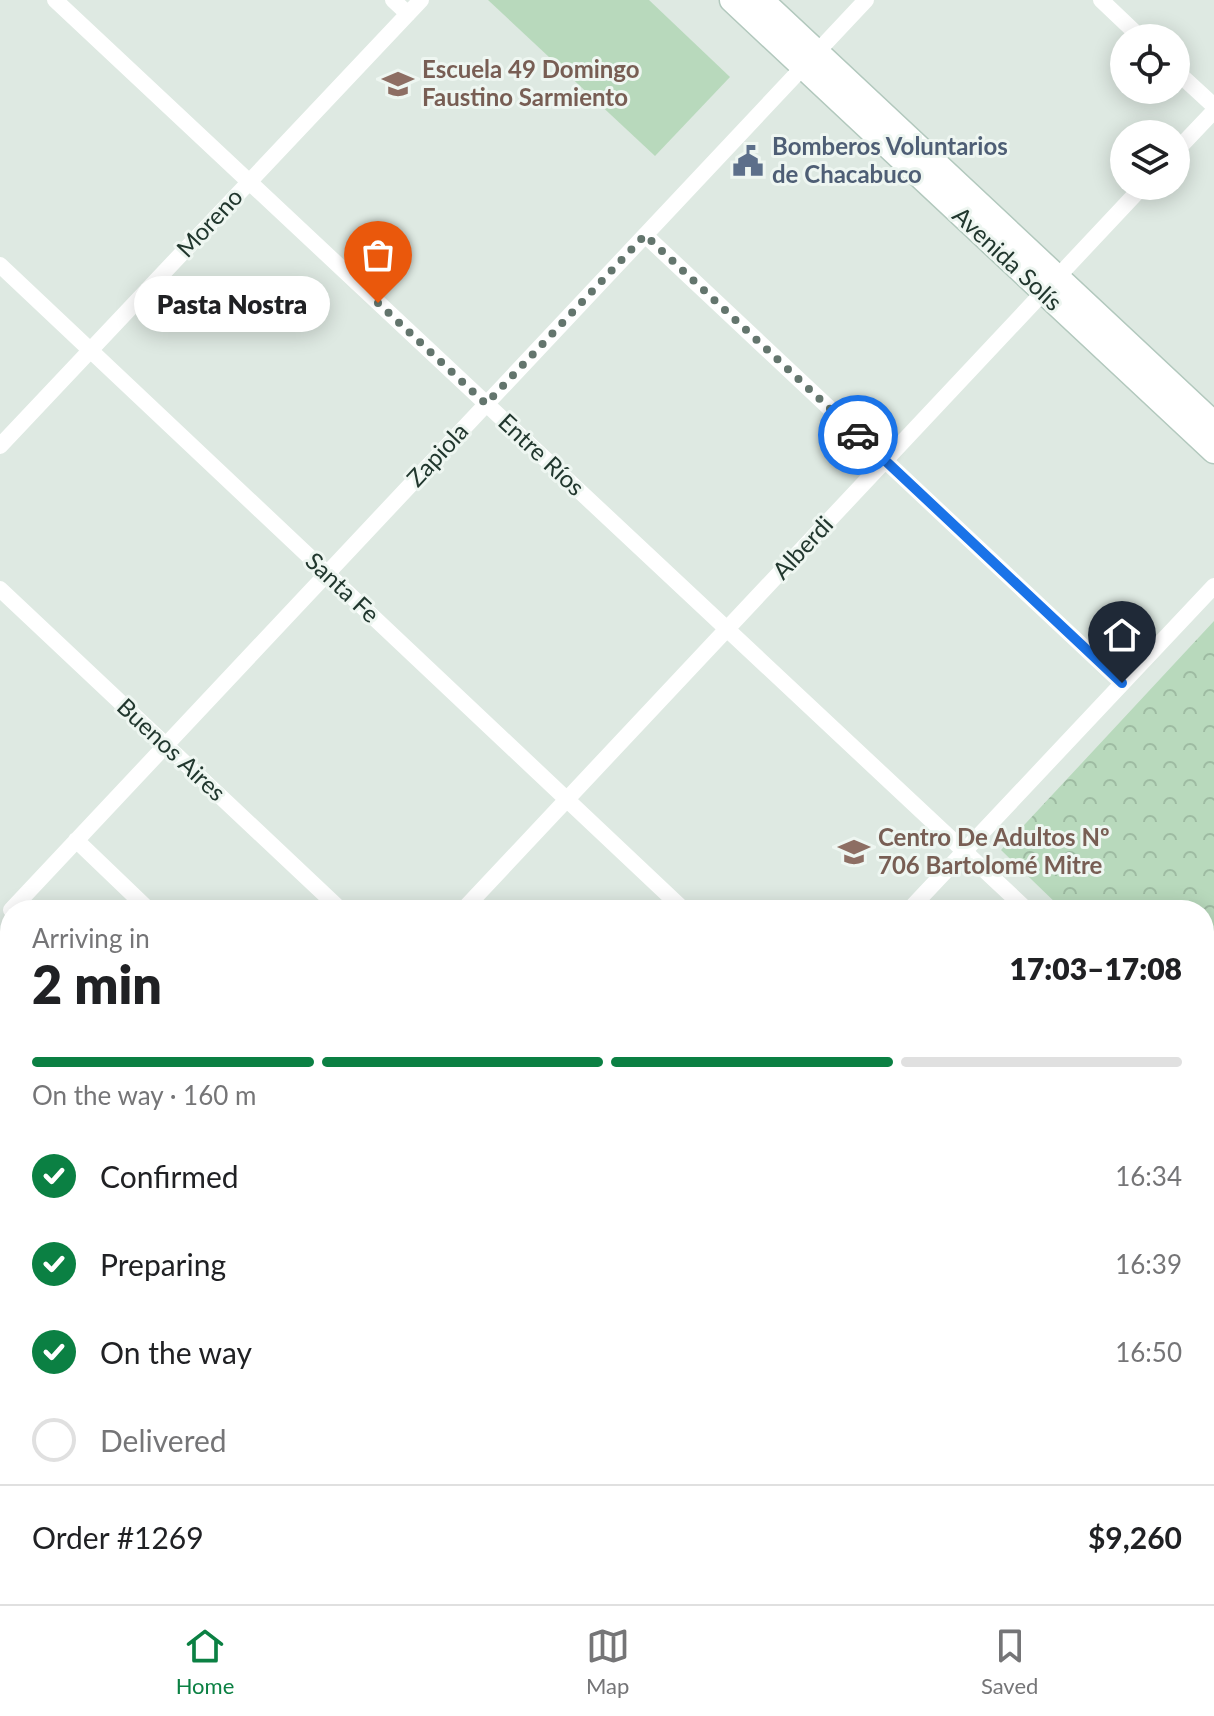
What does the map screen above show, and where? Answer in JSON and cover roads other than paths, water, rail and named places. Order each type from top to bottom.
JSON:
[{"type":"main road","name":"Avenida Solís","points":[[732,0],[810,60],[1050,285],[1214,451]]},
{"type":"main road","name":"Avenida Solís","points":[[761,0],[810,60]]},
{"type":"main road","name":"Avenida Solís","points":[[1050,285],[1214,424]]},
{"type":"street","name":"Entre Ríos","points":[[55,0],[1016,900]]},
{"type":"street","points":[[393,0],[408,14]]},
{"type":"street","name":"Moreno","points":[[0,446],[421,0]]},
{"type":"street","name":"Zapiola","points":[[18,900],[866,0]]},
{"type":"street","points":[[1101,0],[1126,24]]},
{"type":"street","points":[[1190,85],[1214,109],[1190,136]]},
{"type":"street","name":"Alberdi","points":[[472,900],[1130,200]]},
{"type":"street","points":[[645,235],[1122,683]]},
{"type":"street","name":"Santa Fe","points":[[0,265],[673,900]]},
{"type":"street","points":[[918,900],[1214,586]]},
{"type":"street","name":"Buenos Aires","points":[[0,589],[330,900]]},
{"type":"street","points":[[76,840],[139,900]]},
{"type":"place","name":"Escuela 49 Domingo Faustino Sarmiento","points":[[398,84]]},
{"type":"place","name":"Bomberos Voluntarios de Chacabuco","points":[[748,161]]},
{"type":"place","name":"Pasta Nostra","points":[[378,303]]},
{"type":"place","name":"Centro De Adultos Nº 706 Bartolomé Mitre","points":[[854,852]]}]
